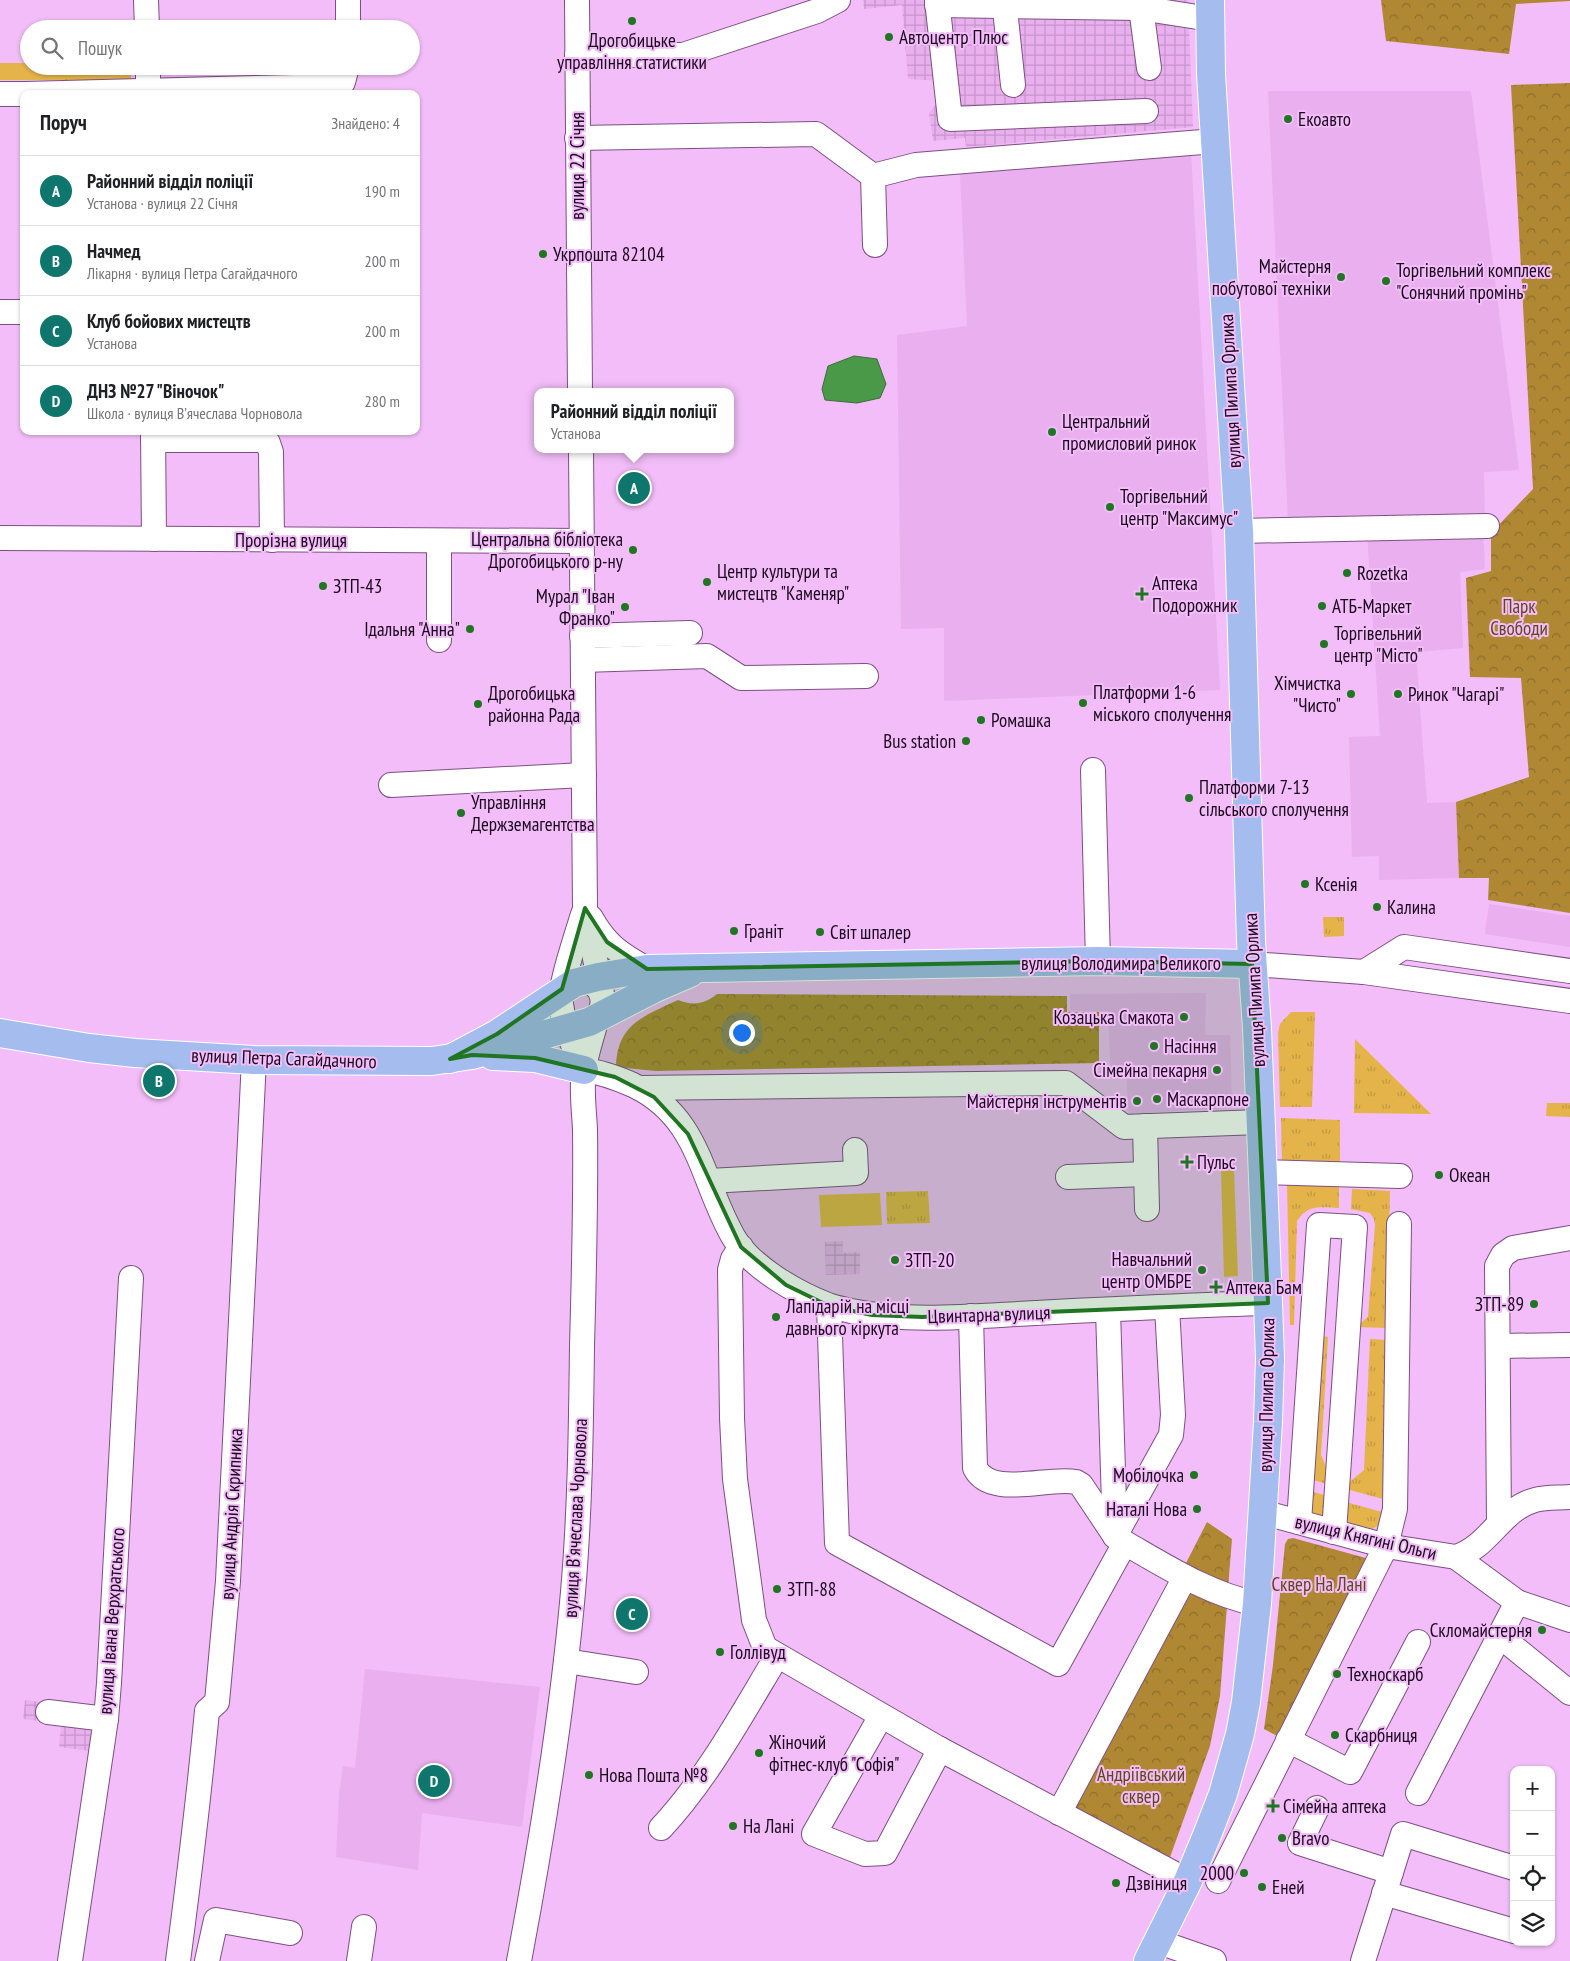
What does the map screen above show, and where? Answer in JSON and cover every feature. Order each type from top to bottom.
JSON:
[{"type":"main road","name":"вулиця Пилипа Орлика","points":[[1154,1951],[1188,1881],[1223,1794],[1238,1741],[1246,1702],[1257,1604],[1270,1358],[1257,1028],[1252,964],[1238,531],[1215,141],[1210,10]]},
{"type":"main road","name":"вулиця Володимира Великого","points":[[578,1000],[647,969],[1098,961],[1252,964]]},
{"type":"main road","points":[[461,1057],[497,1034],[578,1000],[700,968]]},
{"type":"main road","points":[[461,1057],[578,1000]]},
{"type":"main road","name":"вулиця Петра Сагайдачного","points":[[0,1033],[98,1049],[254,1060],[432,1062],[461,1057]]},
{"type":"main road","points":[[461,1057],[535,1058],[584,1070]]},
{"type":"street","points":[[146,0],[147,20]]},
{"type":"street","points":[[348,0],[348,20]]},
{"type":"street","name":"вулиця 22 Січня","points":[[576,0],[580,388]]},
{"type":"street","points":[[577,55],[683,55],[817,11],[838,0]]},
{"type":"street","points":[[1146,111],[950,119],[937,3],[1140,4],[1210,10]]},
{"type":"street","points":[[1004,3],[1013,85]]},
{"type":"street","points":[[1140,4],[1149,68]]},
{"type":"street","points":[[148,75],[148,90]]},
{"type":"street","points":[[248,90],[335,86],[344,75]]},
{"type":"street","points":[[0,94],[20,94]]},
{"type":"street","points":[[577,138],[816,134],[873,176]]},
{"type":"street","points":[[873,176],[916,165],[1215,141]]},
{"type":"street","points":[[873,176],[874,245]]},
{"type":"street","points":[[0,312],[20,312]]},
{"type":"street","points":[[154,539],[153,436],[260,440],[268,443],[271,452],[272,540]]},
{"type":"street","points":[[580,453],[585,908],[578,1000],[584,1070]]},
{"type":"street","points":[[1238,531],[1487,526]]},
{"type":"street","name":"Прорізна вулиця","points":[[0,538],[582,541]]},
{"type":"street","points":[[439,541],[439,640]]},
{"type":"street","points":[[582,636],[690,633]]},
{"type":"street","points":[[583,660],[708,656],[741,678],[866,676]]},
{"type":"street","points":[[1093,770],[1098,961]]},
{"type":"street","points":[[391,784],[584,775]]},
{"type":"street","points":[[585,908],[607,942],[625,956],[647,969]]},
{"type":"street","points":[[584,1070],[578,1000],[585,908]]},
{"type":"street","points":[[1364,972],[1404,947],[1570,971]]},
{"type":"street","name":"вулиця Володимира Великого","points":[[1252,964],[1364,972],[1570,1001]]},
{"type":"street","name":"вулиця Андрія Скрипника","points":[[178,1961],[189,1865],[196,1824],[207,1711],[217,1702],[228,1580],[254,1060]]},
{"type":"street","name":"Цвинтарна вулиця","points":[[584,1070],[615,1077],[639,1088],[654,1097],[675,1117],[688,1134],[726,1222],[741,1247],[758,1264],[786,1284],[829,1306],[872,1315],[971,1316],[1268,1303]]},
{"type":"street","name":"вулиця Вʼячеслава Чорновола","points":[[519,1961],[534,1886],[554,1756],[573,1591],[580,1452],[586,1171],[584,1070]]},
{"type":"street","points":[[639,1088],[1066,1083],[1124,1127],[1260,1122]]},
{"type":"street","points":[[1145,1126],[1147,1209]]},
{"type":"street","points":[[709,1181],[856,1173],[854,1150]]},
{"type":"street","points":[[1262,1172],[1400,1176]]},
{"type":"street","points":[[1068,1177],[1146,1174]]},
{"type":"street","points":[[1218,1881],[1386,1546],[1395,1500],[1399,1224]]},
{"type":"street","points":[[1299,1522],[1319,1225],[1355,1228],[1334,1532]]},
{"type":"street","points":[[1499,1523],[1497,1266],[1503,1255],[1513,1248],[1570,1238]]},
{"type":"street","points":[[741,1247],[733,1259],[730,1270],[732,1418],[735,1479],[754,1620],[765,1648],[940,1749],[1188,1881]]},
{"type":"street","name":"вулиця Івана Верхратського","points":[[70,1961],[106,1719],[131,1278]]},
{"type":"street","points":[[829,1306],[837,1544],[1058,1664],[1171,1435],[1173,1415],[1167,1307]]},
{"type":"street","points":[[1108,1310],[1120,1539]]},
{"type":"street","points":[[971,1316],[975,1468],[979,1476],[986,1480],[1003,1484],[1076,1482],[1081,1485],[1120,1539],[1185,1578],[1235,1599],[1257,1604]]},
{"type":"street","points":[[1498,1346],[1570,1345]]},
{"type":"street","name":"вулиця Княгині Ольги","points":[[1262,1512],[1386,1546],[1456,1557],[1466,1554],[1476,1547],[1499,1523],[1518,1507],[1534,1500],[1570,1497]]},
{"type":"street","points":[[1456,1557],[1517,1602],[1570,1620]]},
{"type":"street","points":[[1059,1813],[1185,1578]]},
{"type":"street","points":[[1418,1793],[1517,1602]]},
{"type":"street","points":[[1500,1636],[1570,1693]]},
{"type":"street","points":[[1288,1740],[1350,1772],[1418,1642]]},
{"type":"street","points":[[661,1828],[683,1805],[736,1724],[777,1656]]},
{"type":"street","points":[[566,1661],[636,1672]]},
{"type":"street","points":[[48,1712],[106,1719]]},
{"type":"street","points":[[881,1716],[814,1834],[866,1854],[884,1853],[940,1749]]},
{"type":"street","points":[[1317,1808],[1300,1843],[1388,1883],[1510,1929]]},
{"type":"street","points":[[1363,1961],[1403,1834],[1510,1867]]},
{"type":"street","points":[[207,1961],[216,1920],[290,1933]]},
{"type":"street","points":[[360,1961],[364,1927]]},
{"type":"street","points":[[1154,1951],[1214,1961]]},
{"type":"highlighted area","points":[[585,908],[607,942],[647,969],[1098,961],[1252,964],[1268,1303],[922,1317],[872,1315],[829,1306],[786,1285],[741,1247],[688,1134],[654,1097],[615,1077],[535,1058],[472,1055],[450,1059],[497,1034],[562,989]]},
{"type":"shaded area","points":[[863,0],[1188,0],[1193,127],[966,147],[965,138],[933,141],[929,113],[944,94],[942,81],[908,79],[902,5],[864,9]]},
{"type":"shaded area","name":"Торгівельний комплекс \"Сонячний промінь\"","points":[[1268,91],[1471,91],[1519,470],[1484,472],[1485,523],[1288,521]]},
{"type":"shaded area","name":"Центральний промисловий ринок","points":[[1191,152],[1220,690],[944,701],[944,628],[901,629],[897,335],[967,326],[960,172]]},
{"type":"shaded area","points":[[854,356],[877,359],[886,384],[880,398],[857,403],[825,400],[822,389],[828,366]]},
{"type":"shaded area","name":"Ринок \"Чагарі\"","points":[[1483,530],[1485,569],[1460,572],[1463,648],[1416,652],[1427,803],[1456,802],[1459,878],[1379,880],[1379,856],[1352,857],[1349,737],[1380,736],[1367,532]]},
{"type":"shaded area","points":[[1489,904],[1570,916],[1570,947],[1485,934]]},
{"type":"shaded area","points":[[1206,993],[1205,1035],[1230,1035],[1232,1108],[1129,1114],[1126,1074],[1111,1075],[1108,1011],[1070,1011],[1070,994]]},
{"type":"shaded area","points":[[843,1241],[843,1253],[860,1252],[860,1274],[826,1275],[825,1242]]},
{"type":"shaded area","points":[[365,1669],[540,1687],[522,1827],[422,1813],[418,1870],[336,1857],[339,1794],[343,1766],[355,1768]]},
{"type":"shaded area","points":[[25,1700],[41,1702],[39,1721],[23,1719]]},
{"type":"shaded area","points":[[61,1726],[93,1730],[90,1751],[59,1747]]},
{"type":"green space","points":[[1381,0],[1570,1],[1516,4],[1509,54],[1386,41]]},
{"type":"green space","points":[[0,63],[20,63],[20,75],[43,75],[43,80],[0,80]]},
{"type":"green space","points":[[43,75],[131,75],[131,80],[43,80]]},
{"type":"green space","name":"Парк Свободи","points":[[1570,83],[1570,913],[1488,900],[1489,878],[1459,878],[1456,802],[1529,777],[1521,678],[1470,677],[1466,578],[1491,571],[1491,533],[1533,489],[1511,85]]},
{"type":"green space","points":[[1323,917],[1344,917],[1344,936],[1324,937]]},
{"type":"green space","points":[[717,994],[1067,996],[1067,1012],[1099,1012],[1099,1063],[655,1071],[616,1067],[621,1041],[635,1023],[654,1011],[678,1000],[699,1003]]},
{"type":"green space","points":[[1291,1012],[1315,1012],[1312,1107],[1280,1107],[1278,1033],[1280,1024]]},
{"type":"green space","points":[[1355,1039],[1431,1114],[1354,1113]]},
{"type":"green space","points":[[1547,1103],[1570,1103],[1570,1117],[1546,1116]]},
{"type":"green space","points":[[1281,1118],[1340,1120],[1340,1167],[1282,1165]]},
{"type":"green space","points":[[1234,1170],[1238,1276],[1224,1277],[1221,1171]]},
{"type":"green space","points":[[1287,1183],[1339,1184],[1339,1208],[1321,1207],[1310,1209],[1297,1221],[1294,1325],[1290,1325]]},
{"type":"green space","points":[[1352,1189],[1390,1191],[1387,1328],[1356,1327],[1368,1317],[1375,1225],[1370,1213],[1351,1209]]},
{"type":"green space","points":[[928,1191],[930,1223],[887,1224],[886,1192]]},
{"type":"green space","points":[[880,1193],[882,1225],[821,1227],[819,1195]]},
{"type":"green space","points":[[1320,1336],[1328,1337],[1321,1455],[1330,1476],[1330,1485],[1310,1479]]},
{"type":"green space","points":[[1370,1339],[1387,1340],[1383,1499],[1346,1489],[1347,1484],[1364,1470]]},
{"type":"green space","points":[[1310,1491],[1331,1497],[1325,1515],[1316,1515],[1311,1512]]},
{"type":"green space","points":[[1346,1502],[1382,1512],[1379,1525],[1372,1529],[1350,1523],[1346,1520]]},
{"type":"green space","points":[[1207,1522],[1232,1539],[1228,1588],[1184,1567]]},
{"type":"green space","name":"Сквер На Лані","points":[[1293,1538],[1373,1560],[1283,1739],[1264,1729],[1273,1665],[1285,1544],[1288,1539]]},
{"type":"green space","name":"Андріївський сквер","points":[[1186,1589],[1227,1606],[1220,1696],[1210,1746],[1169,1860],[1070,1807]]},
{"type":"place","name":"Дрогобицьке управління статистики","points":[[632,21]]},
{"type":"place","name":"Автоцентр Плюс","points":[[889,37]]},
{"type":"place","name":"Екоавто","points":[[1288,119]]},
{"type":"place","name":"Укрпошта 82104","points":[[543,254]]},
{"type":"place","name":"Майстерня побутової техніки","points":[[1341,277]]},
{"type":"place","name":"Торгівельний комплекс \"Сонячний промінь\"","points":[[1386,281]]},
{"type":"place","name":"Центральний промисловий ринок","points":[[1052,432]]},
{"type":"place","name":"Районний відділ поліції","points":[[634,488]]},
{"type":"place","name":"Торгівельний центр \"Максимус\"","points":[[1110,507]]},
{"type":"place","name":"Центральна бібліотека Дрогобицького р-ну","points":[[633,550]]},
{"type":"place","name":"Rozetka","points":[[1347,573]]},
{"type":"place","name":"Центр культури та мистецтв \"Каменяр\"","points":[[707,582]]},
{"type":"place","name":"ЗТП-43","points":[[323,586]]},
{"type":"place","name":"Аптека Подорожник","points":[[1142,594]]},
{"type":"place","name":"АТБ-Маркет","points":[[1322,606]]},
{"type":"place","name":"Мурал \"Іван Франко\"","points":[[625,607]]},
{"type":"place","name":"Ідальня \"Анна\"","points":[[470,629]]},
{"type":"place","name":"Торгівельний центр \"Місто\"","points":[[1324,644]]},
{"type":"place","name":"Хімчистка \"Чисто\"","points":[[1351,694]]},
{"type":"place","name":"Ринок \"Чагарі\"","points":[[1398,694]]},
{"type":"place","name":"Платформи 1-6 міського сполучення","points":[[1083,703]]},
{"type":"place","name":"Дрогобицька районна Рада","points":[[478,704]]},
{"type":"place","name":"Ромашка","points":[[981,720]]},
{"type":"place","name":"Bus station","points":[[966,741]]},
{"type":"place","name":"Платформи 7-13 сільського сполучення","points":[[1189,798]]},
{"type":"place","name":"Управління Держземагентства","points":[[461,813]]},
{"type":"place","name":"Ксенія","points":[[1305,884]]},
{"type":"place","name":"Калина","points":[[1377,907]]},
{"type":"place","name":"Граніт","points":[[734,931]]},
{"type":"place","name":"Світ шпалер","points":[[820,932]]},
{"type":"place","name":"Козацька Смакота","points":[[1184,1017]]},
{"type":"place","name":"Насіння","points":[[1154,1046]]},
{"type":"place","name":"Сімейна пекарня","points":[[1217,1070]]},
{"type":"place","name":"Начмед","points":[[159,1081]]},
{"type":"place","name":"Маскарпоне","points":[[1157,1099]]},
{"type":"place","name":"Майстерня інструментів","points":[[1137,1101]]},
{"type":"place","name":"Пульс","points":[[1187,1162]]},
{"type":"place","name":"Океан","points":[[1439,1175]]},
{"type":"place","name":"ЗТП-20","points":[[895,1260]]},
{"type":"place","name":"Навчальний центр ОМБРЕ","points":[[1202,1270]]},
{"type":"place","name":"Аптека Бам","points":[[1216,1287]]},
{"type":"place","name":"ЗТП-89","points":[[1534,1304]]},
{"type":"place","name":"Лапідарій на місці давнього кіркута","points":[[776,1317]]},
{"type":"place","name":"Мобілочка","points":[[1194,1475]]},
{"type":"place","name":"Наталі Нова","points":[[1197,1509]]},
{"type":"place","name":"ЗТП-88","points":[[777,1589]]},
{"type":"place","name":"Клуб бойових мистецтв","points":[[632,1614]]},
{"type":"place","name":"Скломайстерня","points":[[1542,1630]]},
{"type":"place","name":"Голлівуд","points":[[720,1652]]},
{"type":"place","name":"Техноскарб","points":[[1337,1674]]},
{"type":"place","name":"Скарбниця","points":[[1335,1735]]},
{"type":"place","name":"Жіночий фітнес-клуб \"Софія\"","points":[[759,1753]]},
{"type":"place","name":"Нова Пошта №8","points":[[589,1775]]},
{"type":"place","name":"ДНЗ №27 \"Віночок\"","points":[[434,1781]]},
{"type":"place","name":"Сімейна аптека","points":[[1273,1806]]},
{"type":"place","name":"На Лані","points":[[733,1826]]},
{"type":"place","name":"Bravo","points":[[1282,1838]]},
{"type":"place","name":"2000","points":[[1244,1873]]},
{"type":"place","name":"Дзвіниця","points":[[1116,1883]]},
{"type":"place","name":"Еней","points":[[1262,1887]]}]
